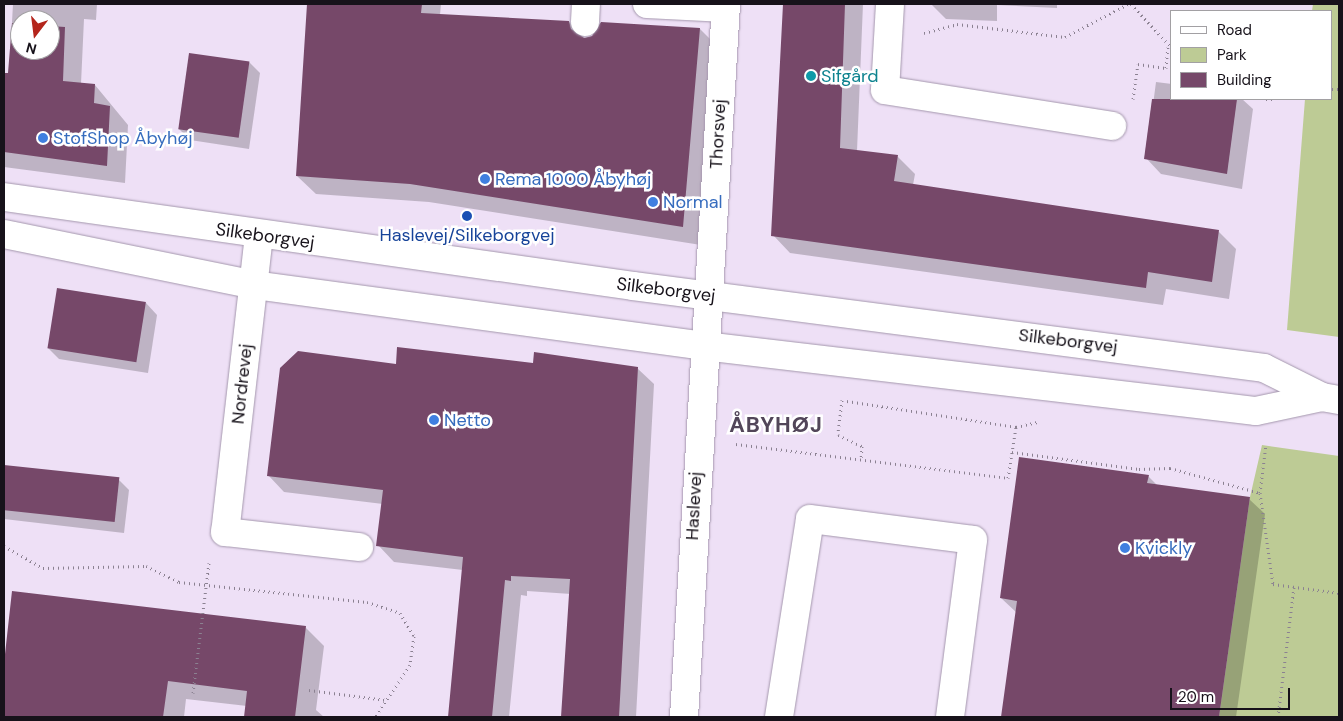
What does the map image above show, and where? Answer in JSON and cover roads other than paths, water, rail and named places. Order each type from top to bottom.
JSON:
[{"type":"street","points":[[647,4],[726,6]]},
{"type":"street","points":[[890,4],[885,90],[1112,126]]},
{"type":"street","name":"Thorsvej","points":[[708,295],[726,6]]},
{"type":"street","name":"Silkeborgvej","points":[[4,197],[259,235],[1264,368],[1331,398]]},
{"type":"street","name":"Silkeborgvej","points":[[4,234],[254,285],[704,346],[1256,411],[1331,398]]},
{"type":"street","name":"Nordrevej","points":[[259,235],[225,532],[359,548]]},
{"type":"street","name":"Haslevej","points":[[684,717],[697,440],[708,295]]},
{"type":"street","points":[[779,717],[810,519],[973,540],[950,717]]},
{"type":"place","name":"Sifgård","points":[[811,76]]},
{"type":"place","name":"StofShop Åbyhøj","points":[[43,138]]},
{"type":"place","name":"Rema 1000 Åbyhøj","points":[[485,179]]},
{"type":"place","name":"Normal","points":[[653,202]]},
{"type":"place","name":"Haslevej/Silkeborgvej","points":[[467,216]]},
{"type":"place","name":"Netto","points":[[434,420]]},
{"type":"place","name":"Kvickly","points":[[1125,548]]},
{"type":"district","name":"ÅBYHØJ","points":[[776,425]]}]
